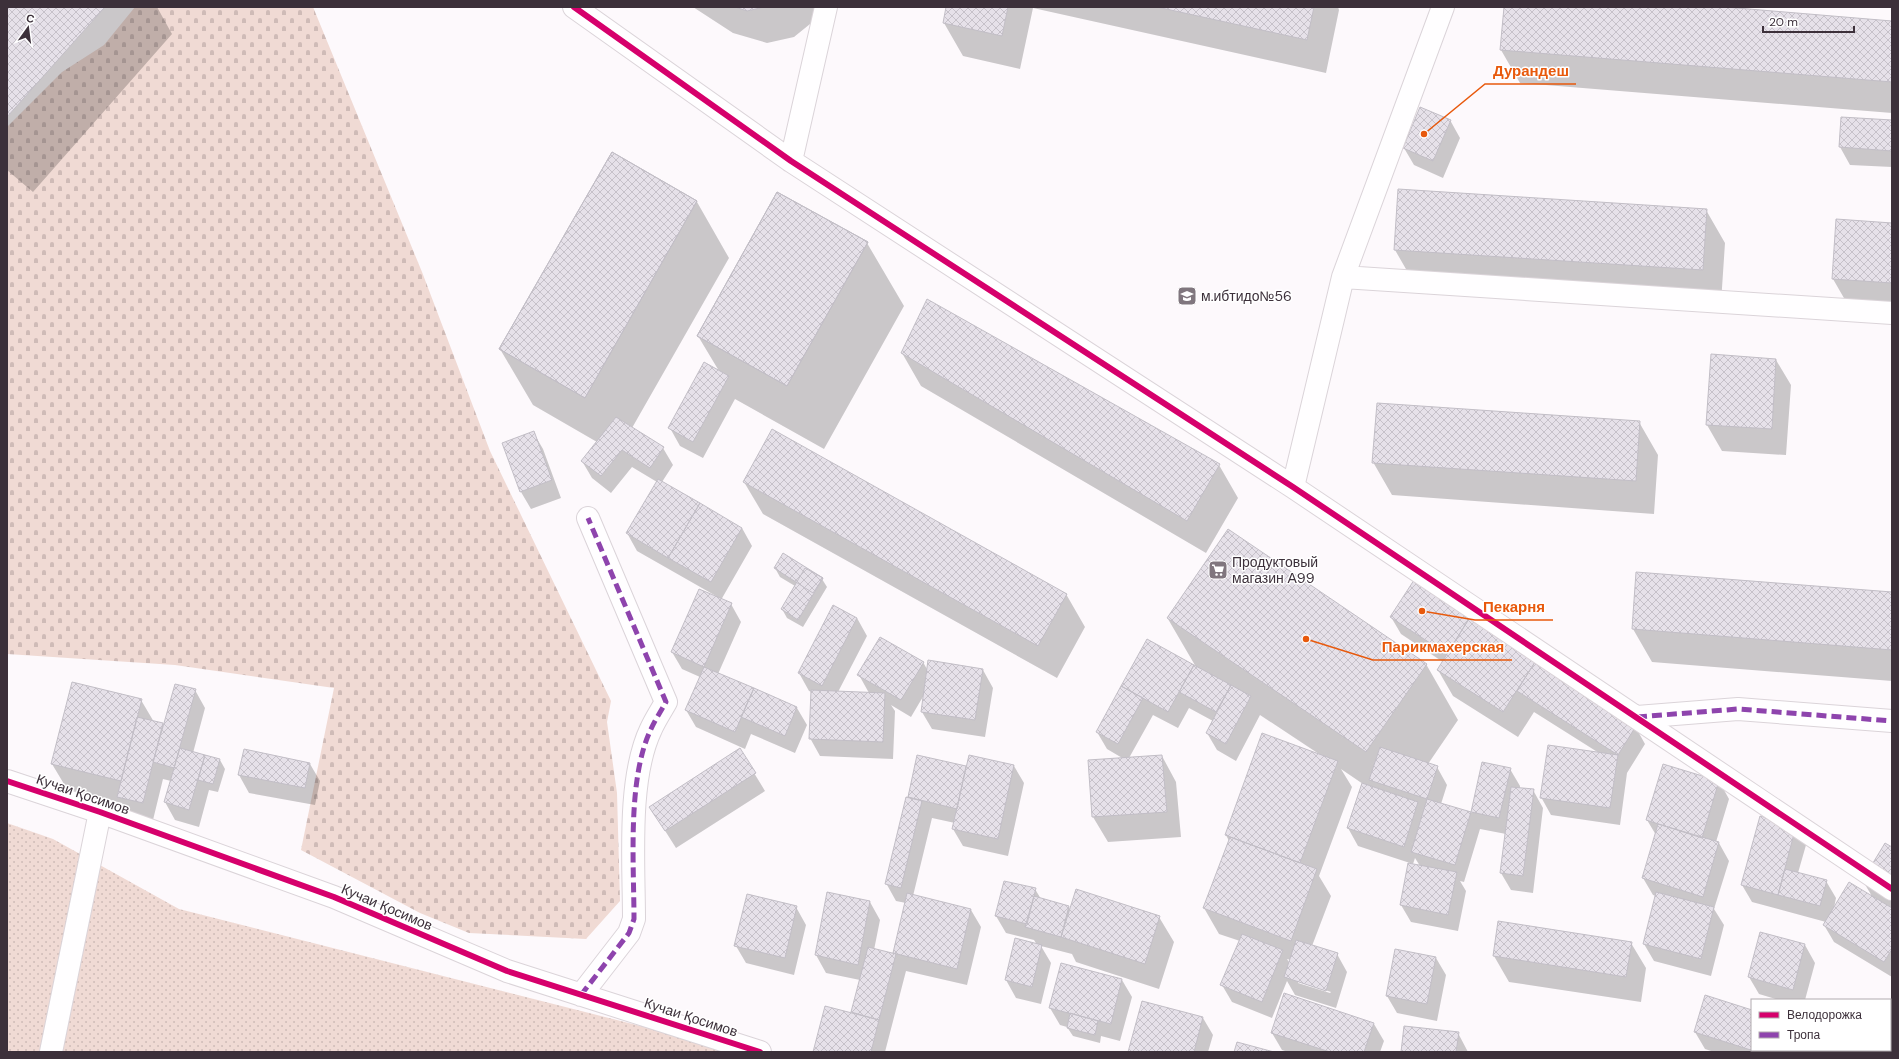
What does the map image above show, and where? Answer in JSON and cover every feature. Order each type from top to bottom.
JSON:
[{"type":"street","points":[[574,7],[792,161],[1293,487],[1892,889]]},
{"type":"street","points":[[792,161],[826,7]]},
{"type":"street","points":[[1293,487],[1343,277],[1443,7]]},
{"type":"street","points":[[1343,277],[1892,313]]},
{"type":"street","points":[[581,995],[629,933],[634,919],[634,801],[642,753],[651,729],[666,702],[588,518]]},
{"type":"street","points":[[1637,717],[1738,709],[1892,721]]},
{"type":"street","name":"Кучаи Қосимов","points":[[7,781],[100,812],[334,897],[507,971],[760,1052]]},
{"type":"street","points":[[51,1052],[100,812]]},
{"type":"green space","points":[[135,7],[313,7],[422,272],[490,451],[611,701],[607,722],[617,793],[620,901],[586,939],[469,933],[420,913],[301,850],[334,688],[175,665],[7,654],[7,127],[62,72],[104,45]]},
{"type":"green space","points":[[7,823],[53,839],[179,909],[743,1052],[7,1052]]},
{"type":"building","points":[[7,7],[105,7],[7,117]]},
{"type":"building","points":[[735,7],[764,7],[747,11]]},
{"type":"building","points":[[946,7],[1008,7],[1002,36],[943,23]]},
{"type":"building","points":[[1157,7],[1314,7],[1307,40]]},
{"type":"building","points":[[1504,7],[1725,7],[1892,21],[1892,82],[1500,50]]},
{"type":"building","points":[[1420,107],[1451,120],[1433,161],[1403,148]]},
{"type":"building","points":[[1841,117],[1892,120],[1892,151],[1839,147]]},
{"type":"building","points":[[612,152],[697,201],[585,398],[499,349]]},
{"type":"building","points":[[612,152],[697,201],[585,398],[499,349]]},
{"type":"building","points":[[1398,189],[1707,209],[1703,270],[1394,250]]},
{"type":"building","points":[[777,192],[868,242],[787,386],[697,336]]},
{"type":"building","points":[[777,192],[868,242],[787,386],[697,336]]},
{"type":"building","points":[[1836,219],[1892,223],[1892,283],[1832,279]]},
{"type":"building","points":[[927,299],[1220,464],[1187,521],[901,353]]},
{"type":"building","points":[[1711,354],[1776,359],[1772,429],[1706,425]]},
{"type":"building","points":[[704,362],[729,376],[693,442],[668,428]]},
{"type":"building","points":[[1377,403],[1640,421],[1636,481],[1372,463]]},
{"type":"building","points":[[616,417],[664,447],[650,468],[622,450],[601,476],[581,461]]},
{"type":"building","points":[[772,429],[1067,594],[1038,646],[743,482]]},
{"type":"building","points":[[534,431],[552,480],[520,492],[502,443]]},
{"type":"building","points":[[658,479],[700,503],[668,558],[626,533]]},
{"type":"building","points":[[700,503],[742,528],[711,582],[668,558]]},
{"type":"building","points":[[1228,529],[1427,664],[1366,752],[1167,618]]},
{"type":"building","points":[[783,553],[823,578],[813,593],[774,568]]},
{"type":"building","points":[[805,568],[823,578],[798,620],[781,609]]},
{"type":"building","points":[[1636,572],[1892,592],[1892,650],[1632,629]]},
{"type":"building","points":[[1416,577],[1472,614],[1447,654],[1390,617]]},
{"type":"building","points":[[699,589],[732,603],[704,667],[671,652]]},
{"type":"building","points":[[833,605],[857,618],[822,686],[798,673]]},
{"type":"building","points":[[1472,614],[1539,656],[1503,712],[1437,670]]},
{"type":"building","points":[[880,637],[924,662],[901,700],[857,675]]},
{"type":"building","points":[[1147,639],[1194,665],[1168,712],[1121,686]]},
{"type":"building","points":[[928,660],[983,669],[975,720],[921,712]]},
{"type":"building","points":[[1535,662],[1636,726],[1618,755],[1517,691]]},
{"type":"building","points":[[1194,665],[1231,685],[1216,712],[1179,692]]},
{"type":"building","points":[[704,667],[754,688],[735,732],[685,710]]},
{"type":"building","points":[[72,682],[142,699],[121,781],[51,764]]},
{"type":"building","points":[[175,684],[196,689],[174,768],[153,762]]},
{"type":"building","points":[[1231,685],[1251,696],[1226,744],[1206,733]]},
{"type":"building","points":[[1121,686],[1143,698],[1118,744],[1096,732]]},
{"type":"building","points":[[754,688],[797,707],[785,736],[741,717]]},
{"type":"building","points":[[811,690],[885,693],[883,742],[809,739]]},
{"type":"building","points":[[137,717],[163,723],[143,803],[117,797]]},
{"type":"building","points":[[1262,733],[1338,761],[1300,863],[1225,835]]},
{"type":"building","points":[[1548,745],[1618,755],[1610,808],[1540,798]]},
{"type":"building","points":[[1380,747],[1438,766],[1427,799],[1369,780]]},
{"type":"building","points":[[180,748],[205,755],[189,810],[164,802]]},
{"type":"building","points":[[740,748],[756,773],[665,831],[649,807]]},
{"type":"building","points":[[244,749],[310,763],[305,788],[238,775]]},
{"type":"building","points":[[205,755],[220,759],[213,784],[198,780]]},
{"type":"building","points":[[917,755],[966,766],[957,809],[908,797]]},
{"type":"building","points":[[969,755],[1014,765],[998,839],[952,829]]},
{"type":"building","points":[[1162,755],[1167,812],[1092,817],[1088,760]]},
{"type":"building","points":[[1482,762],[1511,768],[1499,818],[1471,812]]},
{"type":"building","points":[[1663,764],[1719,781],[1702,838],[1646,820]]},
{"type":"building","points":[[1362,783],[1418,802],[1404,847],[1347,828]]},
{"type":"building","points":[[1511,787],[1534,789],[1523,876],[1500,873]]},
{"type":"building","points":[[906,797],[922,801],[901,888],[885,884]]},
{"type":"building","points":[[1427,799],[1471,812],[1455,865],[1411,852]]},
{"type":"building","points":[[1760,816],[1796,826],[1778,895],[1741,885]]},
{"type":"building","points":[[1658,824],[1719,842],[1703,897],[1642,878]]},
{"type":"building","points":[[1230,837],[1317,869],[1291,941],[1203,908]]},
{"type":"building","points":[[1885,843],[1892,847],[1892,899],[1862,881]]},
{"type":"building","points":[[1408,863],[1457,872],[1448,915],[1400,905]]},
{"type":"building","points":[[1785,869],[1827,880],[1820,906],[1778,895]]},
{"type":"building","points":[[1004,881],[1036,888],[1027,924],[995,916]]},
{"type":"building","points":[[1849,882],[1892,908],[1892,949],[1884,962],[1823,925]]},
{"type":"building","points":[[1076,889],[1160,916],[1145,964],[1061,937]]},
{"type":"building","points":[[827,892],[870,901],[858,965],[815,955]]},
{"type":"building","points":[[1656,892],[1714,907],[1701,959],[1643,944]]},
{"type":"building","points":[[907,893],[971,909],[957,969],[893,953]]},
{"type":"building","points":[[747,894],[797,906],[785,958],[734,946]]},
{"type":"building","points":[[1034,896],[1069,906],[1061,937],[1025,927]]},
{"type":"building","points":[[1498,921],[1632,942],[1626,977],[1493,956]]},
{"type":"building","points":[[1760,932],[1805,944],[1793,990],[1748,977]]},
{"type":"building","points":[[1242,934],[1283,950],[1262,1002],[1220,985]]},
{"type":"building","points":[[1015,938],[1042,945],[1032,987],[1005,980]]},
{"type":"building","points":[[1296,940],[1338,953],[1326,991],[1284,977]]},
{"type":"building","points":[[868,947],[896,954],[879,1020],[851,1012]]},
{"type":"building","points":[[1395,949],[1436,957],[1427,1004],[1386,996]]},
{"type":"building","points":[[1061,963],[1122,979],[1111,1024],[1049,1008]]},
{"type":"building","points":[[1284,993],[1374,1023],[1364,1052],[1330,1052],[1271,1033]]},
{"type":"building","points":[[1705,995],[1751,1010],[1751,1050],[1694,1032]]},
{"type":"building","points":[[1142,1001],[1203,1017],[1194,1052],[1128,1052]]},
{"type":"building","points":[[825,1006],[879,1020],[871,1052],[813,1052]]},
{"type":"building","points":[[1070,1013],[1098,1021],[1095,1035],[1067,1028]]},
{"type":"building","points":[[1404,1026],[1459,1032],[1456,1052],[1401,1052]]},
{"type":"building","points":[[1237,1042],[1274,1052],[1234,1052]]},
{"type":"building","points":[[1892,1044],[1892,1052],[1833,1051],[1891,1051]]},
{"type":"building","points":[[1782,1051],[1824,1051],[1782,1052]]},
{"type":"marked path","points":[[581,995],[629,933],[634,919],[633,848],[635,797],[638,772],[643,749],[651,729],[666,702],[588,518]]},
{"type":"marked path","points":[[1637,717],[1738,709],[1892,721]]},
{"type":"cycle path","points":[[574,7],[791,161],[1293,487],[1892,889]]},
{"type":"cycle path","points":[[7,781],[100,812],[334,897],[507,971],[760,1052]]},
{"type":"place","name":"Дурандеш","points":[[1424,134]]},
{"type":"place","name":"м.ибтидо№56","points":[[1187,296]]},
{"type":"place","name":"Продуктовый магазин А99","points":[[1218,570]]},
{"type":"place","name":"Пекарня","points":[[1422,611]]},
{"type":"place","name":"Парикмахерская","points":[[1306,639]]}]
